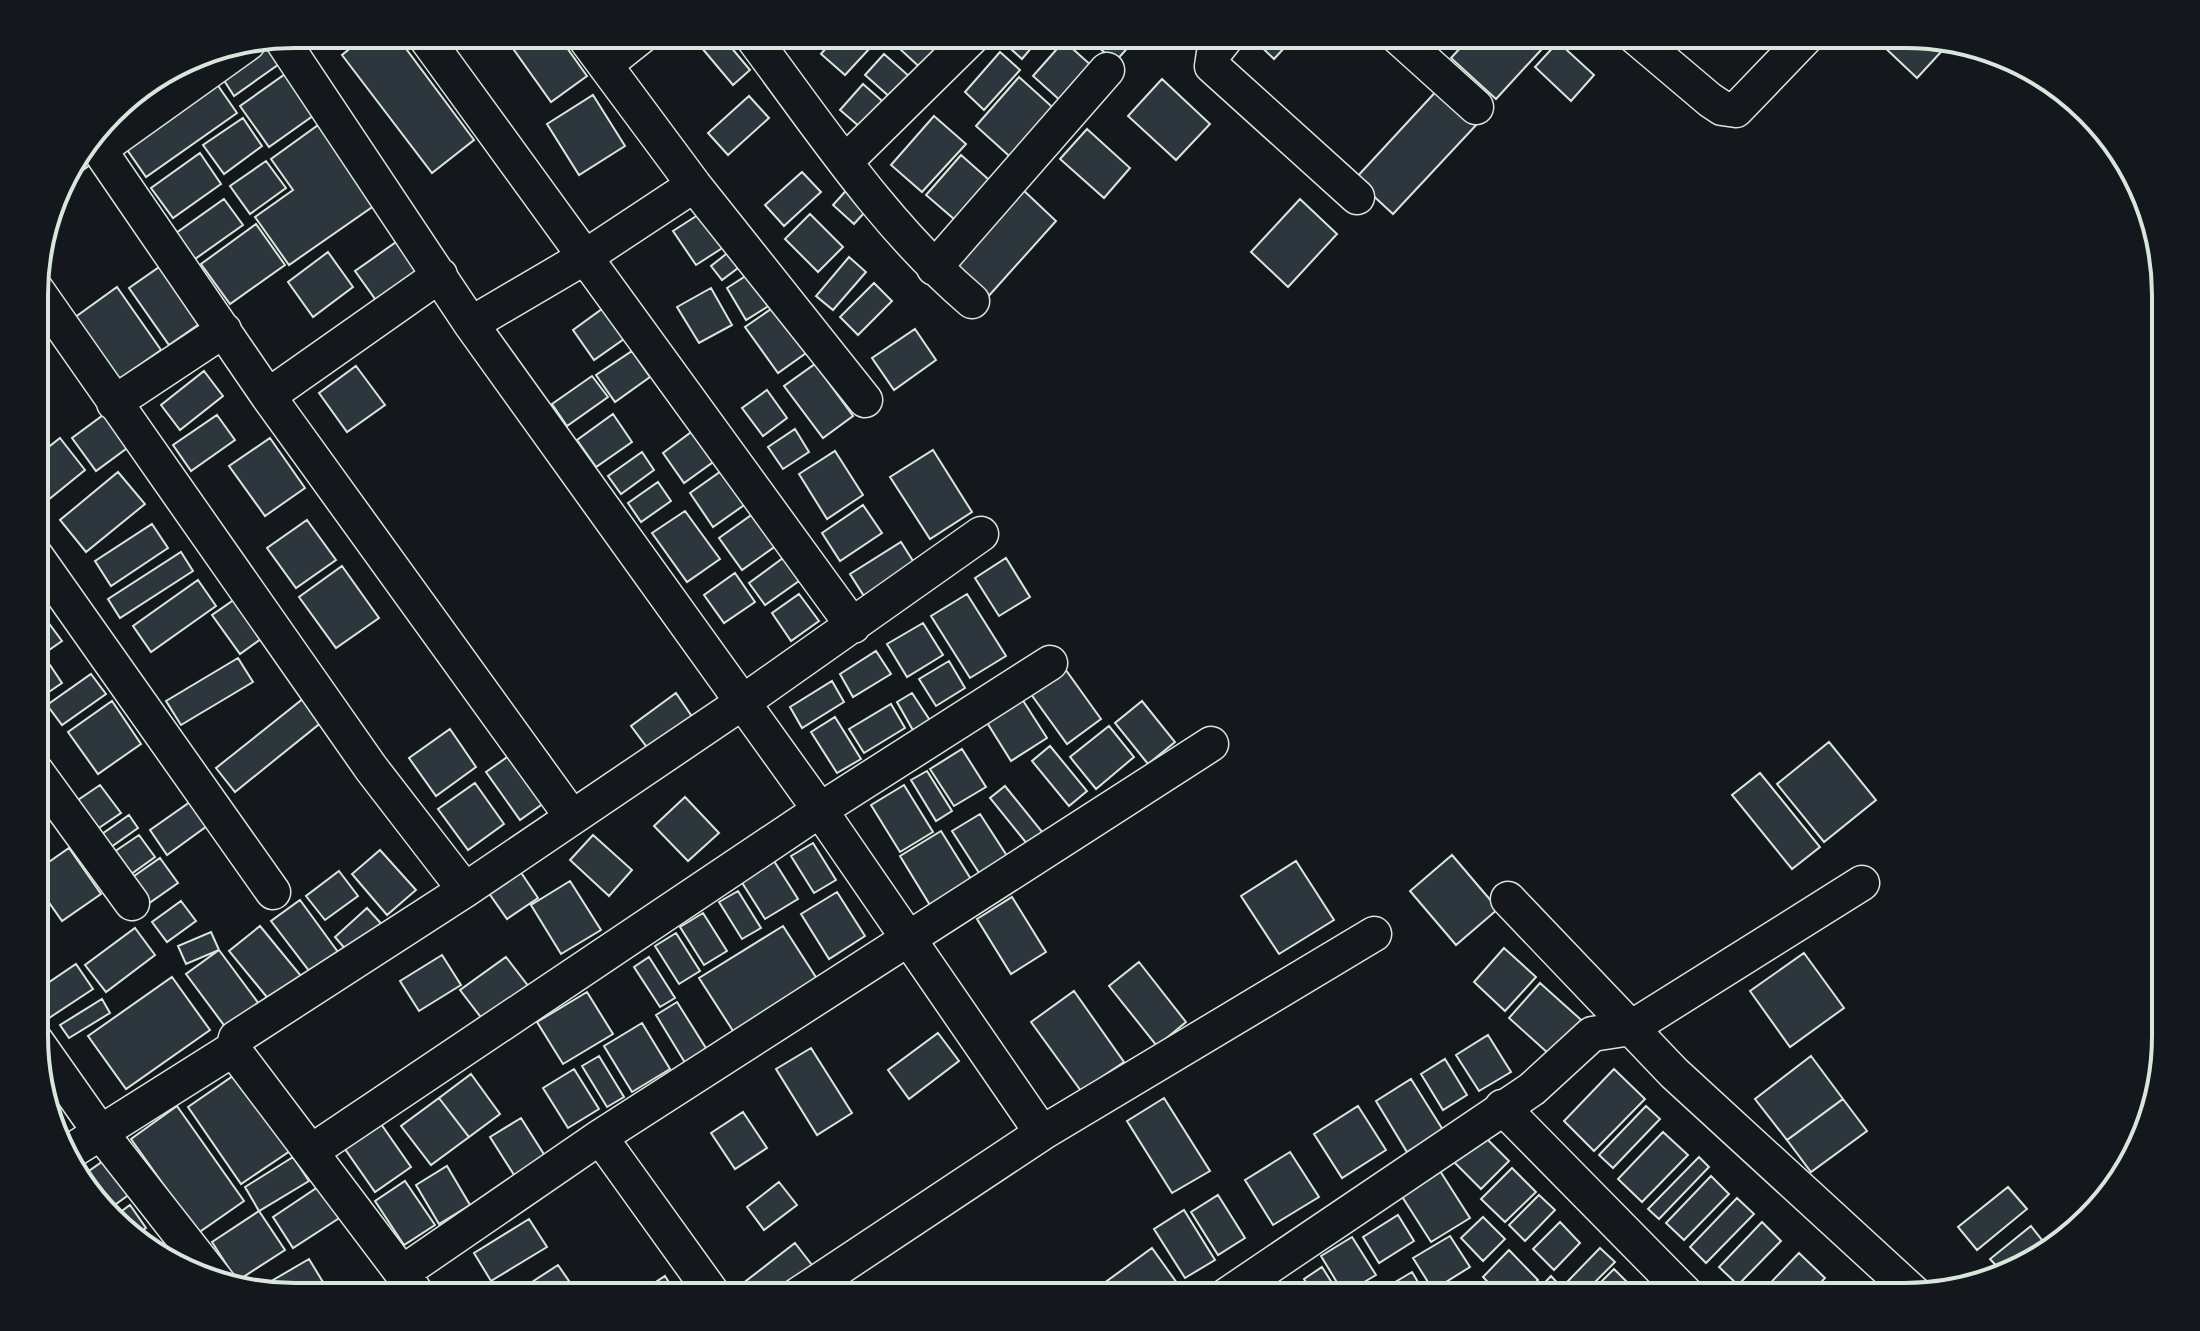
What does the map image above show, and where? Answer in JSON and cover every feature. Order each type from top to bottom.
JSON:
[{"type":"street","points":[[1218,48],[1212,66],[1357,197]]},
{"type":"street","points":[[1411,48],[1476,107]]},
{"type":"street","points":[[1649,48],[1710,100],[1722,108],[1736,110],[1795,48]]},
{"type":"street","points":[[288,49],[471,324],[820,810],[1042,1133]]},
{"type":"street","points":[[434,49],[853,626]]},
{"type":"street","points":[[593,49],[694,185],[865,400]]},
{"type":"street","points":[[605,65],[625,49]]},
{"type":"street","points":[[761,49],[846,161],[934,268],[972,301]]},
{"type":"street","points":[[846,161],[960,49]]},
{"type":"street","points":[[104,139],[224,59]]},
{"type":"street","points":[[934,268],[1107,70]]},
{"type":"street","points":[[98,147],[268,396],[572,817]]},
{"type":"street","points":[[471,324],[585,257],[694,185]]},
{"type":"street","points":[[268,396],[440,275]]},
{"type":"street","points":[[48,307],[371,768],[465,890]]},
{"type":"street","points":[[114,403],[224,330]]},
{"type":"street","points":[[75,1148],[233,1049],[236,1038],[465,890],[743,702],[981,534]]},
{"type":"street","points":[[48,573],[273,892]]},
{"type":"street","points":[[312,1151],[820,810],[1050,663]]},
{"type":"street","points":[[413,1283],[600,1137],[1211,744]]},
{"type":"street","points":[[48,788],[132,903]]},
{"type":"street","points":[[1245,1282],[1532,1089],[1592,1034],[1631,1028],[1862,883]]},
{"type":"street","points":[[1508,899],[1674,1073],[1902,1282]]},
{"type":"street","points":[[817,1283],[1042,1133],[1374,934]]},
{"type":"street","points":[[233,1049],[408,1283]]},
{"type":"street","points":[[50,1060],[100,1132],[205,1266]]},
{"type":"street","points":[[1502,1107],[1674,1282]]},
{"type":"street","points":[[600,1137],[705,1283]]},
{"type":"building","points":[[1100,48],[1127,48],[1115,62]]},
{"type":"building","points":[[1263,48],[1284,48],[1274,59]]},
{"type":"building","points":[[1460,48],[1541,50],[1496,99],[1451,58]]},
{"type":"building","points":[[1552,48],[1565,48],[1594,75],[1571,101],[1535,67]]},
{"type":"building","points":[[1885,48],[1942,51],[1917,78]]},
{"type":"building","points":[[349,49],[406,49],[474,140],[432,173],[342,55]]},
{"type":"building","points":[[568,49],[587,76],[551,102],[514,50]]},
{"type":"building","points":[[702,49],[732,49],[750,70],[733,85]]},
{"type":"building","points":[[826,49],[869,49],[845,75],[821,54]]},
{"type":"building","points":[[902,49],[945,49],[925,72]]},
{"type":"building","points":[[1010,49],[1031,49],[1022,59]]},
{"type":"building","points":[[1057,49],[1072,49],[1093,67],[1062,102],[1033,76]]},
{"type":"building","points":[[274,50],[282,62],[234,96],[220,74],[250,53]]},
{"type":"building","points":[[1000,52],[1020,70],[984,110],[965,92]]},
{"type":"building","points":[[884,54],[910,77],[891,98],[865,75]]},
{"type":"building","points":[[193,70],[194,71],[161,95],[158,90]]},
{"type":"building","points":[[288,72],[317,113],[269,147],[240,106]]},
{"type":"building","points":[[212,77],[237,113],[146,177],[121,141]]},
{"type":"building","points":[[1019,77],[1060,114],[1017,163],[976,126]]},
{"type":"building","points":[[1162,79],[1210,124],[1176,160],[1128,116]]},
{"type":"building","points":[[863,84],[889,107],[867,133],[840,110]]},
{"type":"building","points":[[1441,86],[1479,122],[1393,214],[1355,179]]},
{"type":"building","points":[[593,95],[625,146],[579,175],[547,124]]},
{"type":"building","points":[[749,96],[769,118],[728,155],[708,133]]},
{"type":"building","points":[[147,98],[151,104],[117,128],[115,126]]},
{"type":"building","points":[[934,116],[966,144],[922,192],[891,165]]},
{"type":"building","points":[[243,118],[262,146],[224,174],[203,145]]},
{"type":"building","points":[[321,123],[378,203],[289,265],[255,217],[293,190],[271,159]]},
{"type":"building","points":[[1087,129],[1130,168],[1104,198],[1060,159]]},
{"type":"building","points":[[200,153],[221,184],[173,218],[151,188]]},
{"type":"building","points":[[961,155],[996,186],[961,225],[926,195]]},
{"type":"building","points":[[90,158],[93,163],[81,172]]},
{"type":"building","points":[[266,161],[286,188],[250,214],[230,186]]},
{"type":"building","points":[[802,172],[821,192],[784,226],[765,205]]},
{"type":"building","points":[[853,183],[874,202],[854,224],[833,205]]},
{"type":"building","points":[[1020,187],[1056,221],[986,299],[950,266]]},
{"type":"building","points":[[224,199],[243,225],[195,259],[176,233]]},
{"type":"building","points":[[1300,199],[1337,234],[1288,287],[1251,252]]},
{"type":"building","points":[[704,211],[727,245],[696,265],[673,231]]},
{"type":"building","points":[[810,214],[843,247],[818,272],[785,239]]},
{"type":"building","points":[[256,224],[285,265],[230,304],[201,264]]},
{"type":"building","points":[[399,240],[421,273],[378,303],[355,271]]},
{"type":"building","points":[[735,247],[746,262],[722,280],[711,266]]},
{"type":"building","points":[[328,252],[353,287],[313,317],[288,282]]},
{"type":"building","points":[[849,257],[866,272],[833,310],[816,296]]},
{"type":"building","points":[[165,263],[205,320],[169,345],[129,288]]},
{"type":"building","points":[[755,270],[775,302],[746,320],[727,288]]},
{"type":"building","points":[[874,283],[892,301],[858,335],[840,317]]},
{"type":"building","points":[[117,287],[161,350],[118,380],[74,318]]},
{"type":"building","points":[[711,288],[732,325],[699,343],[677,307]]},
{"type":"building","points":[[784,300],[816,346],[778,373],[745,327]]},
{"type":"building","points":[[602,309],[624,339],[594,360],[573,330]]},
{"type":"building","points":[[915,329],[936,360],[894,390],[872,358]]},
{"type":"building","points":[[632,351],[650,377],[615,402],[596,375]]},
{"type":"building","points":[[815,364],[853,416],[823,438],[784,386]]},
{"type":"building","points":[[356,366],[385,405],[347,432],[319,393]]},
{"type":"building","points":[[204,371],[223,396],[180,430],[161,405]]},
{"type":"building","points":[[592,376],[608,397],[567,426],[552,404]]},
{"type":"building","points":[[767,390],[787,418],[763,436],[742,408]]},
{"type":"building","points":[[110,410],[134,443],[96,471],[72,438]]},
{"type":"building","points":[[613,414],[632,442],[596,467],[577,440]]},
{"type":"building","points":[[217,415],[235,440],[191,471],[173,445]]},
{"type":"building","points":[[795,429],[809,452],[783,469],[768,447]]},
{"type":"building","points":[[694,430],[716,460],[684,483],[663,453]]},
{"type":"building","points":[[60,438],[85,470],[48,500],[48,448]]},
{"type":"building","points":[[270,438],[305,488],[265,516],[229,466]]},
{"type":"building","points":[[933,450],[972,512],[930,539],[890,477]]},
{"type":"building","points":[[835,451],[863,495],[827,519],[799,474]]},
{"type":"building","points":[[642,452],[654,470],[621,494],[608,476]]},
{"type":"building","points":[[727,467],[750,501],[713,527],[690,493]]},
{"type":"building","points":[[118,472],[145,504],[86,552],[60,520]]},
{"type":"building","points":[[658,482],[671,501],[641,522],[628,503]]},
{"type":"building","points":[[863,505],[882,533],[840,561],[822,533]]},
{"type":"building","points":[[685,511],[720,559],[687,582],[652,533]]},
{"type":"building","points":[[757,511],[780,543],[742,570],[719,538]]},
{"type":"building","points":[[307,520],[336,560],[296,588],[267,548]]},
{"type":"building","points":[[152,524],[168,548],[111,586],[95,561]]},
{"type":"building","points":[[901,542],[920,572],[869,604],[850,574]]},
{"type":"building","points":[[181,552],[193,571],[120,618],[108,599]]},
{"type":"building","points":[[783,558],[799,581],[765,605],[749,583]]},
{"type":"building","points":[[1006,558],[1030,597],[999,616],[975,578]]},
{"type":"building","points":[[342,566],[379,618],[336,648],[299,597]]},
{"type":"building","points":[[735,573],[755,602],[724,623],[704,595]]},
{"type":"building","points":[[198,580],[216,606],[151,652],[133,626]]},
{"type":"building","points":[[799,594],[819,621],[791,641],[772,613]]},
{"type":"building","points":[[967,594],[1006,656],[970,678],[931,616]]},
{"type":"building","points":[[238,597],[265,636],[240,654],[212,615]]},
{"type":"building","points":[[48,622],[62,641],[48,651]]},
{"type":"building","points":[[923,623],[943,655],[907,677],[887,644]]},
{"type":"building","points":[[876,651],[891,674],[853,697],[840,674]]},
{"type":"building","points":[[238,658],[253,682],[181,725],[166,701]]},
{"type":"building","points":[[949,661],[965,688],[936,706],[919,679]]},
{"type":"building","points":[[50,665],[62,683],[48,693]]},
{"type":"building","points":[[1063,666],[1101,719],[1067,744],[1028,690]]},
{"type":"building","points":[[91,674],[106,694],[62,725],[48,704]]},
{"type":"building","points":[[832,681],[844,702],[802,728],[790,707]]},
{"type":"building","points":[[676,693],[693,718],[649,750],[631,726]]},
{"type":"building","points":[[912,693],[931,722],[914,732],[897,702]]},
{"type":"building","points":[[309,694],[328,717],[235,792],[216,768]]},
{"type":"building","points":[[1022,699],[1047,738],[1011,761],[986,721]]},
{"type":"building","points":[[112,701],[141,744],[98,774],[68,732]]},
{"type":"building","points":[[1142,701],[1175,742],[1148,764],[1115,723]]},
{"type":"building","points":[[891,704],[905,728],[864,753],[849,729]]},
{"type":"building","points":[[835,717],[861,759],[837,773],[811,732]]},
{"type":"building","points":[[1109,726],[1134,757],[1096,789],[1070,757]]},
{"type":"building","points":[[450,729],[476,767],[436,796],[409,758]]},
{"type":"building","points":[[1829,742],[1876,800],[1824,842],[1777,784]]},
{"type":"building","points":[[1050,746],[1087,791],[1069,806],[1032,761]]},
{"type":"building","points":[[962,749],[986,787],[954,806],[930,769]]},
{"type":"building","points":[[510,755],[544,803],[520,820],[486,772]]},
{"type":"building","points":[[927,771],[952,811],[936,821],[911,780]]},
{"type":"building","points":[[1760,773],[1820,847],[1792,869],[1732,795]]},
{"type":"building","points":[[475,783],[504,824],[468,850],[438,809]]},
{"type":"building","points":[[100,785],[121,813],[96,830],[75,802]]},
{"type":"building","points":[[904,785],[933,832],[900,852],[871,805]]},
{"type":"building","points":[[1005,786],[1043,833],[1028,845],[990,798]]},
{"type":"building","points":[[685,797],[719,833],[688,861],[654,826]]},
{"type":"building","points":[[190,802],[207,826],[167,855],[150,830]]},
{"type":"building","points":[[980,814],[1009,859],[981,876],[952,831]]},
{"type":"building","points":[[129,815],[138,828],[111,847],[102,834]]},
{"type":"building","points":[[941,831],[974,884],[933,910],[900,856]]},
{"type":"building","points":[[139,835],[155,857],[127,877],[111,854]]},
{"type":"building","points":[[593,835],[632,870],[609,896],[570,860]]},
{"type":"building","points":[[813,843],[836,880],[814,893],[791,856]]},
{"type":"building","points":[[69,848],[101,894],[62,921],[48,901],[48,863]]},
{"type":"building","points":[[380,850],[416,890],[387,915],[352,874]]},
{"type":"building","points":[[1452,855],[1498,909],[1456,945],[1410,891]]},
{"type":"building","points":[[160,858],[178,883],[145,906],[127,881]]},
{"type":"building","points":[[774,861],[798,899],[765,919],[741,881]]},
{"type":"building","points":[[1296,861],[1334,920],[1279,954],[1241,896]]},
{"type":"building","points":[[518,868],[538,898],[507,919],[486,889]]},
{"type":"building","points":[[339,871],[358,896],[325,920],[306,896]]},
{"type":"building","points":[[570,881],[601,930],[561,954],[531,905]]},
{"type":"building","points":[[738,891],[761,928],[742,939],[719,902]]},
{"type":"building","points":[[837,892],[865,936],[829,959],[801,914]]},
{"type":"building","points":[[1012,897],[1046,952],[1011,974],[977,919]]},
{"type":"building","points":[[300,900],[338,952],[310,972],[271,921]]},
{"type":"building","points":[[181,901],[196,921],[167,942],[152,922]]},
{"type":"building","points":[[367,908],[386,929],[353,958],[335,937]]},
{"type":"building","points":[[703,913],[727,951],[704,965],[680,927]]},
{"type":"building","points":[[260,926],[306,982],[275,1007],[229,951]]},
{"type":"building","points":[[783,926],[819,982],[735,1034],[699,978]]},
{"type":"building","points":[[135,928],[155,955],[106,992],[85,965]]},
{"type":"building","points":[[211,932],[219,950],[186,964],[178,946]]},
{"type":"building","points":[[676,933],[700,971],[679,984],[655,946]]},
{"type":"building","points":[[1504,948],[1536,977],[1505,1011],[1474,982]]},
{"type":"building","points":[[219,950],[262,1008],[229,1032],[186,974]]},
{"type":"building","points":[[1804,953],[1844,1008],[1790,1047],[1750,991]]},
{"type":"building","points":[[442,955],[461,985],[419,1011],[400,981]]},
{"type":"building","points":[[506,957],[529,987],[483,1020],[460,990]]},
{"type":"building","points":[[649,957],[675,998],[660,1007],[634,967]]},
{"type":"building","points":[[1139,962],[1186,1022],[1157,1046],[1109,986]]},
{"type":"building","points":[[76,964],[93,989],[49,1018],[48,983]]},
{"type":"building","points":[[172,977],[210,1030],[126,1089],[88,1036]]},
{"type":"building","points":[[1540,983],[1589,1027],[1558,1062],[1509,1018]]},
{"type":"building","points":[[1074,991],[1124,1062],[1081,1091],[1031,1022]]},
{"type":"building","points":[[587,992],[613,1034],[563,1064],[537,1022]]},
{"type":"building","points":[[102,999],[110,1013],[69,1038],[60,1025]]},
{"type":"building","points":[[677,1002],[709,1053],[687,1066],[656,1015]]},
{"type":"building","points":[[642,1023],[670,1069],[632,1092],[604,1046]]},
{"type":"building","points":[[938,1033],[959,1061],[909,1099],[888,1070]]},
{"type":"building","points":[[1488,1035],[1511,1072],[1479,1091],[1456,1055]]},
{"type":"building","points":[[811,1048],[852,1113],[817,1135],[776,1069]]},
{"type":"building","points":[[599,1056],[624,1097],[607,1107],[582,1066]]},
{"type":"building","points":[[1811,1056],[1843,1099],[1787,1140],[1755,1099]]},
{"type":"building","points":[[1445,1059],[1467,1095],[1443,1110],[1421,1074]]},
{"type":"building","points":[[246,1067],[299,1145],[241,1184],[188,1107]]},
{"type":"building","points":[[574,1069],[599,1109],[568,1128],[543,1088]]},
{"type":"building","points":[[1614,1069],[1645,1099],[1594,1151],[1564,1121]]},
{"type":"building","points":[[471,1074],[500,1114],[469,1137],[439,1098]]},
{"type":"building","points":[[1411,1079],[1443,1130],[1407,1152],[1376,1101]]},
{"type":"building","points":[[439,1098],[469,1137],[431,1165],[401,1126]]},
{"type":"building","points":[[1164,1098],[1210,1171],[1172,1193],[1127,1121]]},
{"type":"building","points":[[1843,1099],[1867,1131],[1811,1172],[1787,1140]]},
{"type":"building","points":[[177,1106],[244,1201],[198,1233],[131,1139]]},
{"type":"building","points":[[1358,1106],[1386,1150],[1342,1178],[1314,1134]]},
{"type":"building","points":[[1646,1106],[1660,1119],[1613,1168],[1599,1155]]},
{"type":"building","points":[[743,1112],[767,1148],[735,1169],[711,1133]]},
{"type":"building","points":[[374,1114],[411,1167],[375,1192],[338,1139]]},
{"type":"building","points":[[521,1118],[552,1167],[521,1186],[490,1137]]},
{"type":"building","points":[[1663,1132],[1688,1155],[1642,1202],[1618,1179]]},
{"type":"building","points":[[1482,1134],[1509,1161],[1481,1189],[1454,1162]]},
{"type":"building","points":[[1290,1152],[1319,1197],[1273,1225],[1245,1180]]},
{"type":"building","points":[[293,1157],[309,1181],[259,1211],[245,1187]]},
{"type":"building","points":[[1699,1157],[1709,1167],[1659,1219],[1648,1209]]},
{"type":"building","points":[[106,1159],[130,1194],[115,1205],[89,1171]]},
{"type":"building","points":[[447,1166],[470,1205],[439,1224],[416,1185]]},
{"type":"building","points":[[1512,1168],[1536,1192],[1505,1222],[1481,1199]]},
{"type":"building","points":[[1440,1171],[1470,1218],[1431,1242],[1401,1195]]},
{"type":"building","points":[[1711,1176],[1729,1194],[1684,1240],[1666,1223]]},
{"type":"building","points":[[405,1181],[435,1225],[404,1245],[375,1201]]},
{"type":"building","points":[[779,1182],[797,1205],[764,1230],[747,1207]]},
{"type":"building","points":[[324,1183],[344,1215],[293,1248],[273,1217]]},
{"type":"building","points":[[2008,1187],[2027,1209],[1977,1250],[1958,1227]]},
{"type":"building","points":[[1218,1195],[1245,1238],[1218,1255],[1191,1212]]},
{"type":"building","points":[[1539,1195],[1555,1210],[1525,1241],[1509,1225]]},
{"type":"building","points":[[1737,1198],[1754,1214],[1706,1263],[1690,1247]]},
{"type":"building","points":[[130,1205],[146,1228],[143,1230],[121,1211]]},
{"type":"building","points":[[1184,1210],[1215,1260],[1185,1278],[1154,1229]]},
{"type":"building","points":[[259,1211],[285,1250],[243,1277],[233,1275],[212,1242]]},
{"type":"building","points":[[1398,1215],[1414,1241],[1379,1263],[1363,1237]]},
{"type":"building","points":[[1483,1217],[1505,1239],[1483,1261],[1461,1238]]},
{"type":"building","points":[[529,1219],[547,1247],[491,1281],[474,1253]]},
{"type":"building","points":[[1560,1222],[1580,1243],[1554,1270],[1533,1249]]},
{"type":"building","points":[[1762,1222],[1781,1241],[1741,1282],[1735,1282],[1719,1267]]},
{"type":"building","points":[[2031,1226],[2042,1240],[1996,1265],[1990,1259]]},
{"type":"building","points":[[1450,1236],[1470,1267],[1445,1282],[1428,1282],[1413,1258]]},
{"type":"building","points":[[1352,1237],[1376,1275],[1364,1282],[1337,1282],[1321,1256]]},
{"type":"building","points":[[795,1243],[812,1265],[789,1283],[744,1283]]},
{"type":"building","points":[[1152,1248],[1177,1282],[1105,1283]]},
{"type":"building","points":[[1600,1248],[1615,1262],[1595,1282],[1568,1281]]},
{"type":"building","points":[[1509,1250],[1538,1280],[1488,1282],[1483,1277]]},
{"type":"building","points":[[1799,1253],[1825,1278],[1821,1282],[1771,1282]]},
{"type":"building","points":[[309,1259],[324,1283],[295,1283],[271,1281]]},
{"type":"building","points":[[558,1265],[570,1283],[531,1283]]},
{"type":"building","points":[[1322,1267],[1332,1282],[1306,1282],[1304,1279]]},
{"type":"building","points":[[1614,1269],[1627,1282],[1601,1282]]},
{"type":"building","points":[[1412,1272],[1418,1282],[1395,1282]]},
{"type":"building","points":[[665,1276],[669,1283],[655,1283]]}]
